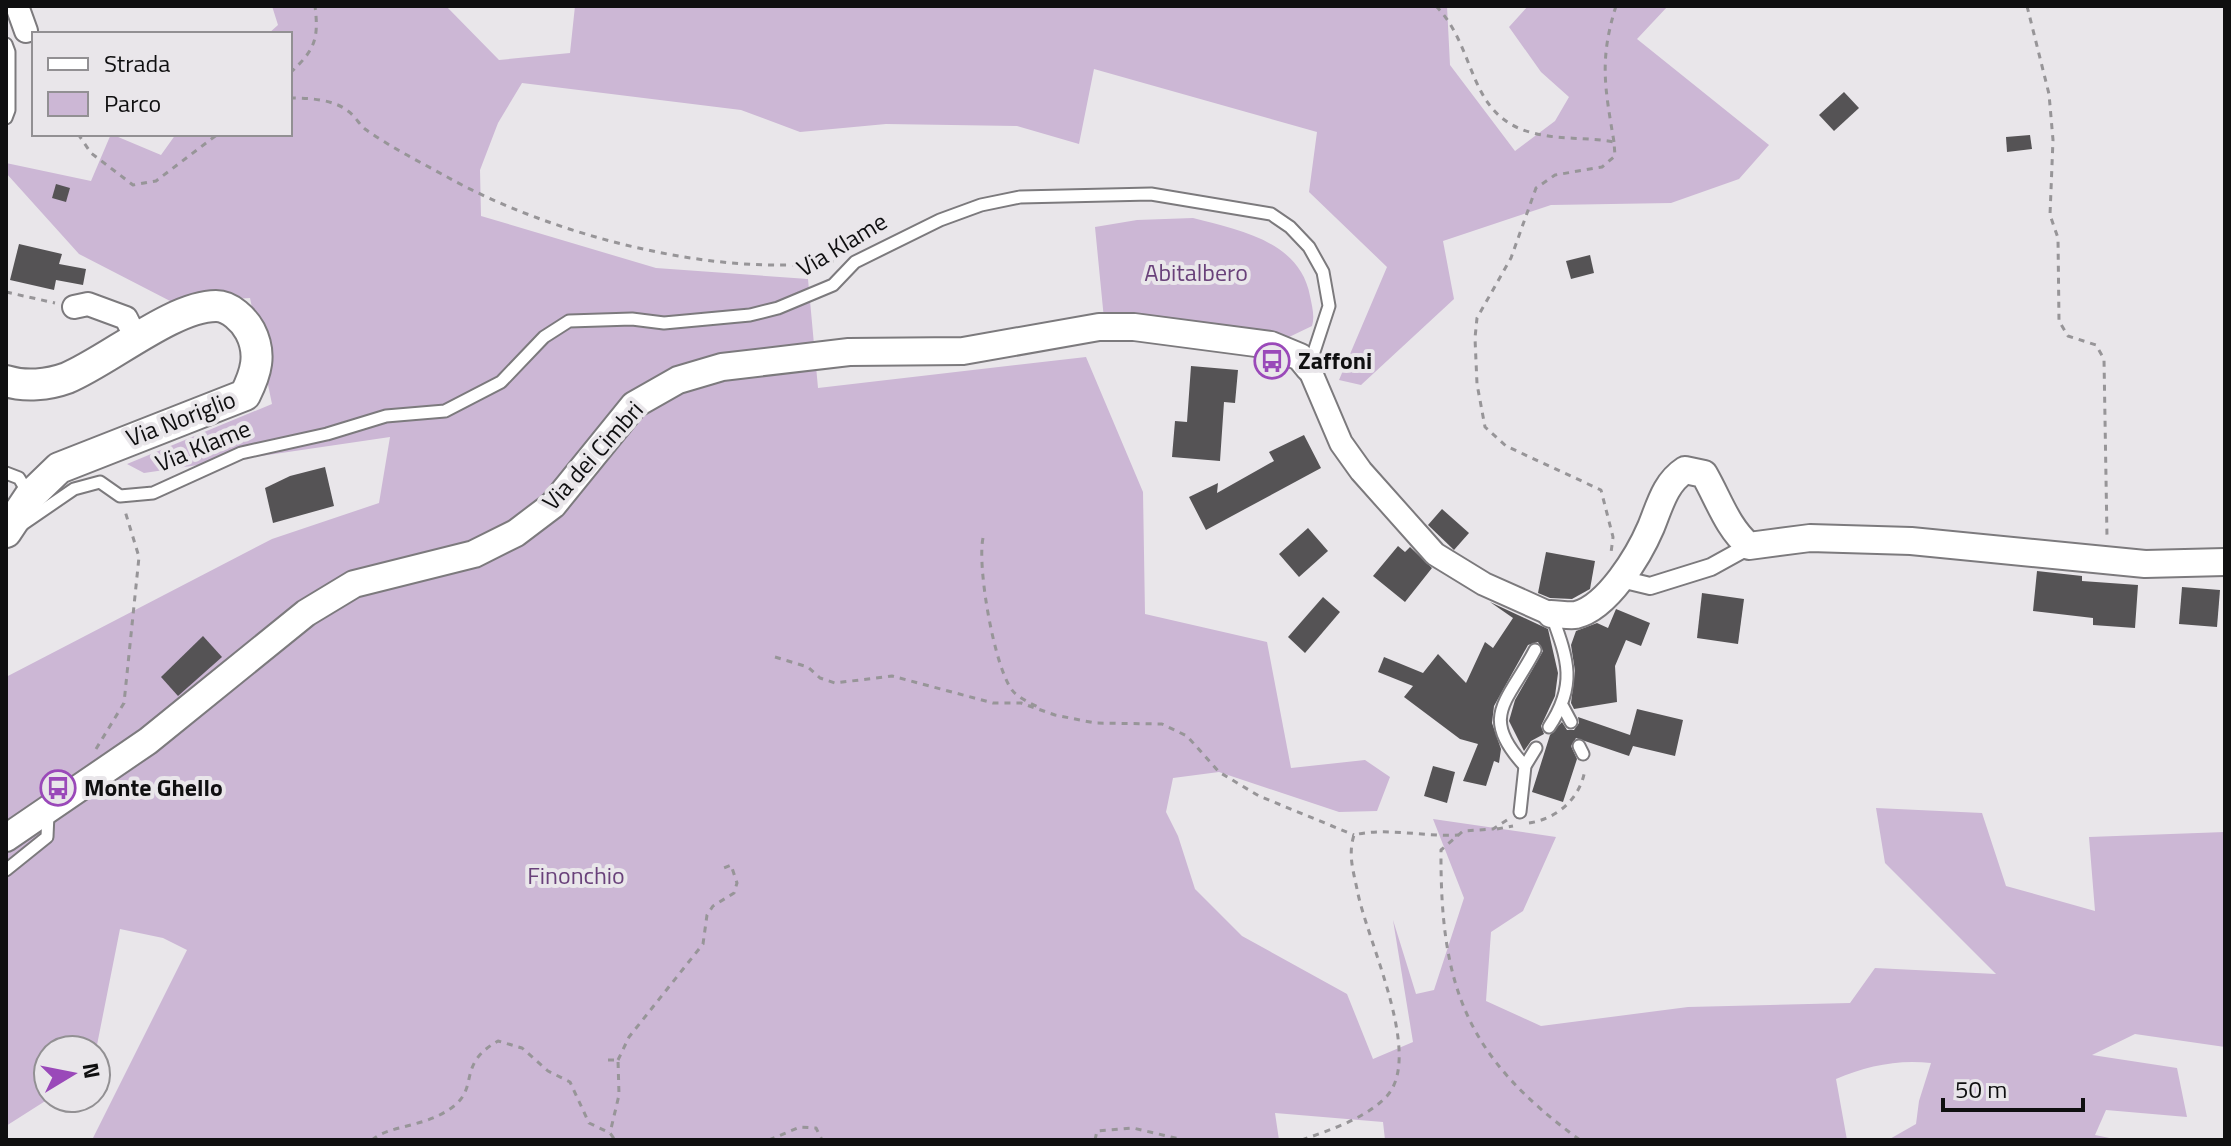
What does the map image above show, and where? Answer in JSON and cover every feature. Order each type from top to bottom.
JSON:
[{"type":"main road","name":"Via Noriglio","points":[[6,381],[42,384],[66,378],[175,318],[217,306],[234,313],[248,328],[255,344],[257,371],[245,395],[59,468],[30,496],[7,531]]},
{"type":"street","points":[[17,6],[26,31]]},
{"type":"street","points":[[74,307],[88,304],[126,318],[137,340]]},
{"type":"street","name":"Via dei Cimbri","points":[[6,838],[148,741],[306,613],[354,584],[474,554],[516,533],[553,505],[634,405],[678,380],[722,367],[849,352],[963,351],[1099,327],[1134,327],[1271,345],[1300,357],[1309,368]]},
{"type":"street","points":[[1309,368],[1341,443],[1361,471],[1435,554],[1549,618],[1577,615],[1613,588],[1646,541],[1671,479],[1685,470],[1704,474],[1722,504],[1732,532],[1749,546]]},
{"type":"street","points":[[1613,588],[1650,586],[1711,567],[1749,546],[1810,538],[1911,541],[2110,561],[2225,562]]},
{"type":"lane","points":[[6,44],[9,110],[6,118]]},
{"type":"lane","name":"Via Klame","points":[[7,531],[28,523],[74,489],[100,482],[120,496],[153,493],[241,453],[327,434],[386,416],[445,411],[501,382],[544,337],[569,321],[632,319],[664,323],[750,315],[805,299],[833,285],[855,262],[940,220],[981,205],[1020,197],[1129,193],[1246,207],[1271,214],[1290,227],[1309,247],[1323,272],[1329,306],[1309,368]]},
{"type":"lane","points":[[6,473],[19,478],[30,496]]},
{"type":"lane","points":[[1549,618],[1567,658],[1563,707],[1549,727]]},
{"type":"lane","points":[[1525,766],[1499,731],[1498,714],[1535,650]]},
{"type":"lane","points":[[1563,707],[1571,722]]},
{"type":"lane","points":[[1520,812],[1525,766],[1536,748]]},
{"type":"lane","points":[[6,870],[47,837],[48,807]]},
{"type":"path","points":[[292,71],[303,60],[318,35],[315,6]]},
{"type":"path","points":[[1436,6],[1460,40],[1477,86],[1496,117],[1533,133],[1614,142]]},
{"type":"path","points":[[1613,588],[1613,537],[1601,490],[1506,446],[1485,427],[1477,384],[1475,338],[1477,318],[1511,258],[1536,188],[1555,175],[1602,167],[1615,156],[1605,86],[1605,42],[1616,6]]},
{"type":"path","points":[[2027,6],[2050,109],[2053,140],[2050,215],[2058,238],[2059,321],[2068,336],[2096,345],[2104,359],[2105,526],[2110,561]]},
{"type":"path","points":[[292,98],[319,100],[347,110],[364,128],[498,204],[569,228],[667,253],[746,263],[784,266],[867,256]]},
{"type":"path","points":[[79,136],[91,153],[133,185],[156,181],[215,136]]},
{"type":"path","points":[[6,292],[74,307]]},
{"type":"path","points":[[94,753],[124,703],[139,557],[120,496]]},
{"type":"path","points":[[983,538],[979,556],[997,654],[1012,691],[1044,712]]},
{"type":"path","points":[[775,657],[808,667],[820,678],[835,683],[892,676],[993,703],[1021,703],[1044,712],[1095,723],[1162,724],[1187,736],[1219,772],[1259,796],[1354,835],[1371,831],[1423,837],[1458,835]]},
{"type":"path","points":[[1580,1140],[1543,1113],[1490,1057],[1468,1024],[1455,987],[1440,899],[1441,850],[1463,831],[1536,822],[1560,813],[1573,797],[1585,773],[1581,750]]},
{"type":"path","points":[[1493,829],[1520,812]]},
{"type":"path","points":[[1302,1140],[1348,1122],[1386,1098],[1401,1064],[1393,1001],[1360,906],[1349,850],[1354,835]]},
{"type":"path","points":[[610,1133],[619,1095],[618,1060],[629,1037],[703,944],[707,915],[713,906],[734,893],[735,871],[731,865],[719,870]]},
{"type":"path","points":[[372,1140],[381,1134],[431,1121],[458,1103],[475,1057],[498,1041],[522,1048],[548,1071],[570,1082],[589,1123],[610,1133],[615,1140]]},
{"type":"path","points":[[608,1060],[618,1060]]},
{"type":"path","points":[[769,1140],[800,1127],[816,1128],[822,1140]]},
{"type":"path","points":[[1095,1140],[1097,1131],[1133,1128],[1184,1140]]},
{"type":"green space","name":"Finonchio","points":[[272,6],[446,6],[499,60],[570,53],[575,6],[1447,6],[1450,65],[1515,151],[1555,121],[1569,97],[1541,72],[1509,27],[1528,6],[1668,6],[1637,39],[1769,145],[1739,179],[1671,203],[1551,205],[1443,241],[1454,299],[1361,385],[1339,380],[1387,267],[1309,192],[1317,132],[1094,69],[1079,144],[1017,126],[886,124],[800,132],[741,110],[522,83],[498,123],[480,170],[481,216],[656,268],[808,279],[818,388],[1086,357],[1143,492],[1145,614],[1267,642],[1291,768],[1365,760],[1390,777],[1377,811],[1339,812],[1219,772],[1173,778],[1166,812],[1178,836],[1195,889],[1242,936],[1347,994],[1373,1059],[1413,1042],[1393,920],[1416,994],[1434,990],[1464,898],[1433,819],[1556,837],[1523,911],[1491,932],[1486,1001],[1541,1026],[1688,1007],[1850,1003],[1875,968],[1996,974],[1885,863],[1876,808],[1982,813],[2006,886],[2095,911],[2089,837],[2225,832],[2225,1047],[2135,1034],[2092,1055],[2177,1068],[2187,1117],[2106,1110],[2095,1135],[2119,1140],[1888,1140],[1916,1124],[1919,1101],[1931,1063],[1906,1062],[1871,1067],[1836,1079],[1847,1140],[1385,1140],[1383,1122],[1275,1113],[1279,1140],[92,1140],[105,1114],[112,1114],[112,1100],[187,950],[163,938],[120,929],[99,1034],[32,1034],[32,1109],[6,1126],[6,677],[272,539],[379,503],[390,437],[144,473],[127,464],[272,404],[250,298],[174,303],[79,254],[6,173],[6,163],[91,181],[110,136],[161,155],[175,136],[292,136],[292,32],[270,32],[278,25]]},
{"type":"green space","name":"Abitalbero","points":[[1193,218],[1248,233],[1281,250],[1304,277],[1310,296],[1312,326],[1287,338],[1104,319],[1095,227],[1137,220]]},
{"type":"building","points":[[1844,92],[1859,108],[1834,131],[1819,115]]},
{"type":"building","points":[[2030,135],[2032,149],[2007,152],[2006,137]]},
{"type":"building","points":[[56,184],[70,188],[66,202],[52,198]]},
{"type":"building","points":[[19,244],[62,254],[59,264],[86,269],[83,285],[56,280],[54,290],[10,280]]},
{"type":"building","points":[[1590,255],[1594,273],[1571,279],[1566,261]]},
{"type":"building","points":[[1191,366],[1238,370],[1235,403],[1224,402],[1220,461],[1172,457],[1175,421],[1187,422]]},
{"type":"building","points":[[1304,435],[1321,468],[1206,530],[1189,497],[1218,483],[1217,493],[1274,461],[1269,452]]},
{"type":"building","points":[[325,467],[334,506],[273,523],[265,488],[290,476]]},
{"type":"building","points":[[1442,509],[1469,533],[1454,550],[1428,525]]},
{"type":"building","points":[[1308,528],[1328,551],[1299,577],[1279,554]]},
{"type":"building","points":[[1398,546],[1405,552],[1410,547],[1432,568],[1405,602],[1373,576]]},
{"type":"building","points":[[1546,552],[1595,561],[1590,589],[1572,599],[1550,598],[1538,593]]},
{"type":"building","points":[[2037,571],[2082,576],[2082,581],[2138,585],[2135,628],[2093,625],[2093,618],[2033,611]]},
{"type":"building","points":[[2182,587],[2220,590],[2217,627],[2179,624]]},
{"type":"building","points":[[1702,593],[1744,599],[1738,644],[1697,638]]},
{"type":"building","points":[[1323,597],[1340,612],[1305,653],[1288,637]]},
{"type":"building","points":[[1490,602],[1548,629],[1558,673],[1555,696],[1541,726],[1544,734],[1531,741],[1524,751],[1509,721],[1515,700],[1543,651],[1538,642],[1528,645],[1494,706],[1492,723],[1501,749],[1499,763],[1494,761],[1486,786],[1463,781],[1478,744],[1460,739],[1404,697],[1413,686],[1378,672],[1384,657],[1423,673],[1438,654],[1466,683],[1485,642],[1493,648],[1513,618]]},
{"type":"building","points":[[1616,609],[1650,623],[1641,646],[1626,640],[1615,666],[1617,702],[1574,709],[1571,703],[1575,671],[1571,645],[1576,631],[1597,623],[1608,628]]},
{"type":"building","points":[[203,636],[222,657],[178,696],[161,677]]},
{"type":"building","points":[[1637,709],[1683,720],[1675,756],[1633,746],[1629,756],[1576,738],[1571,746],[1577,759],[1563,802],[1532,792],[1550,735],[1562,722],[1567,730],[1574,730],[1579,723],[1578,717],[1630,735]]},
{"type":"building","points":[[1433,766],[1455,772],[1447,803],[1424,796]]},
{"type":"place","name":"Zaffoni","points":[[1272,361]]},
{"type":"place","name":"Monte Ghello","points":[[58,788]]}]
